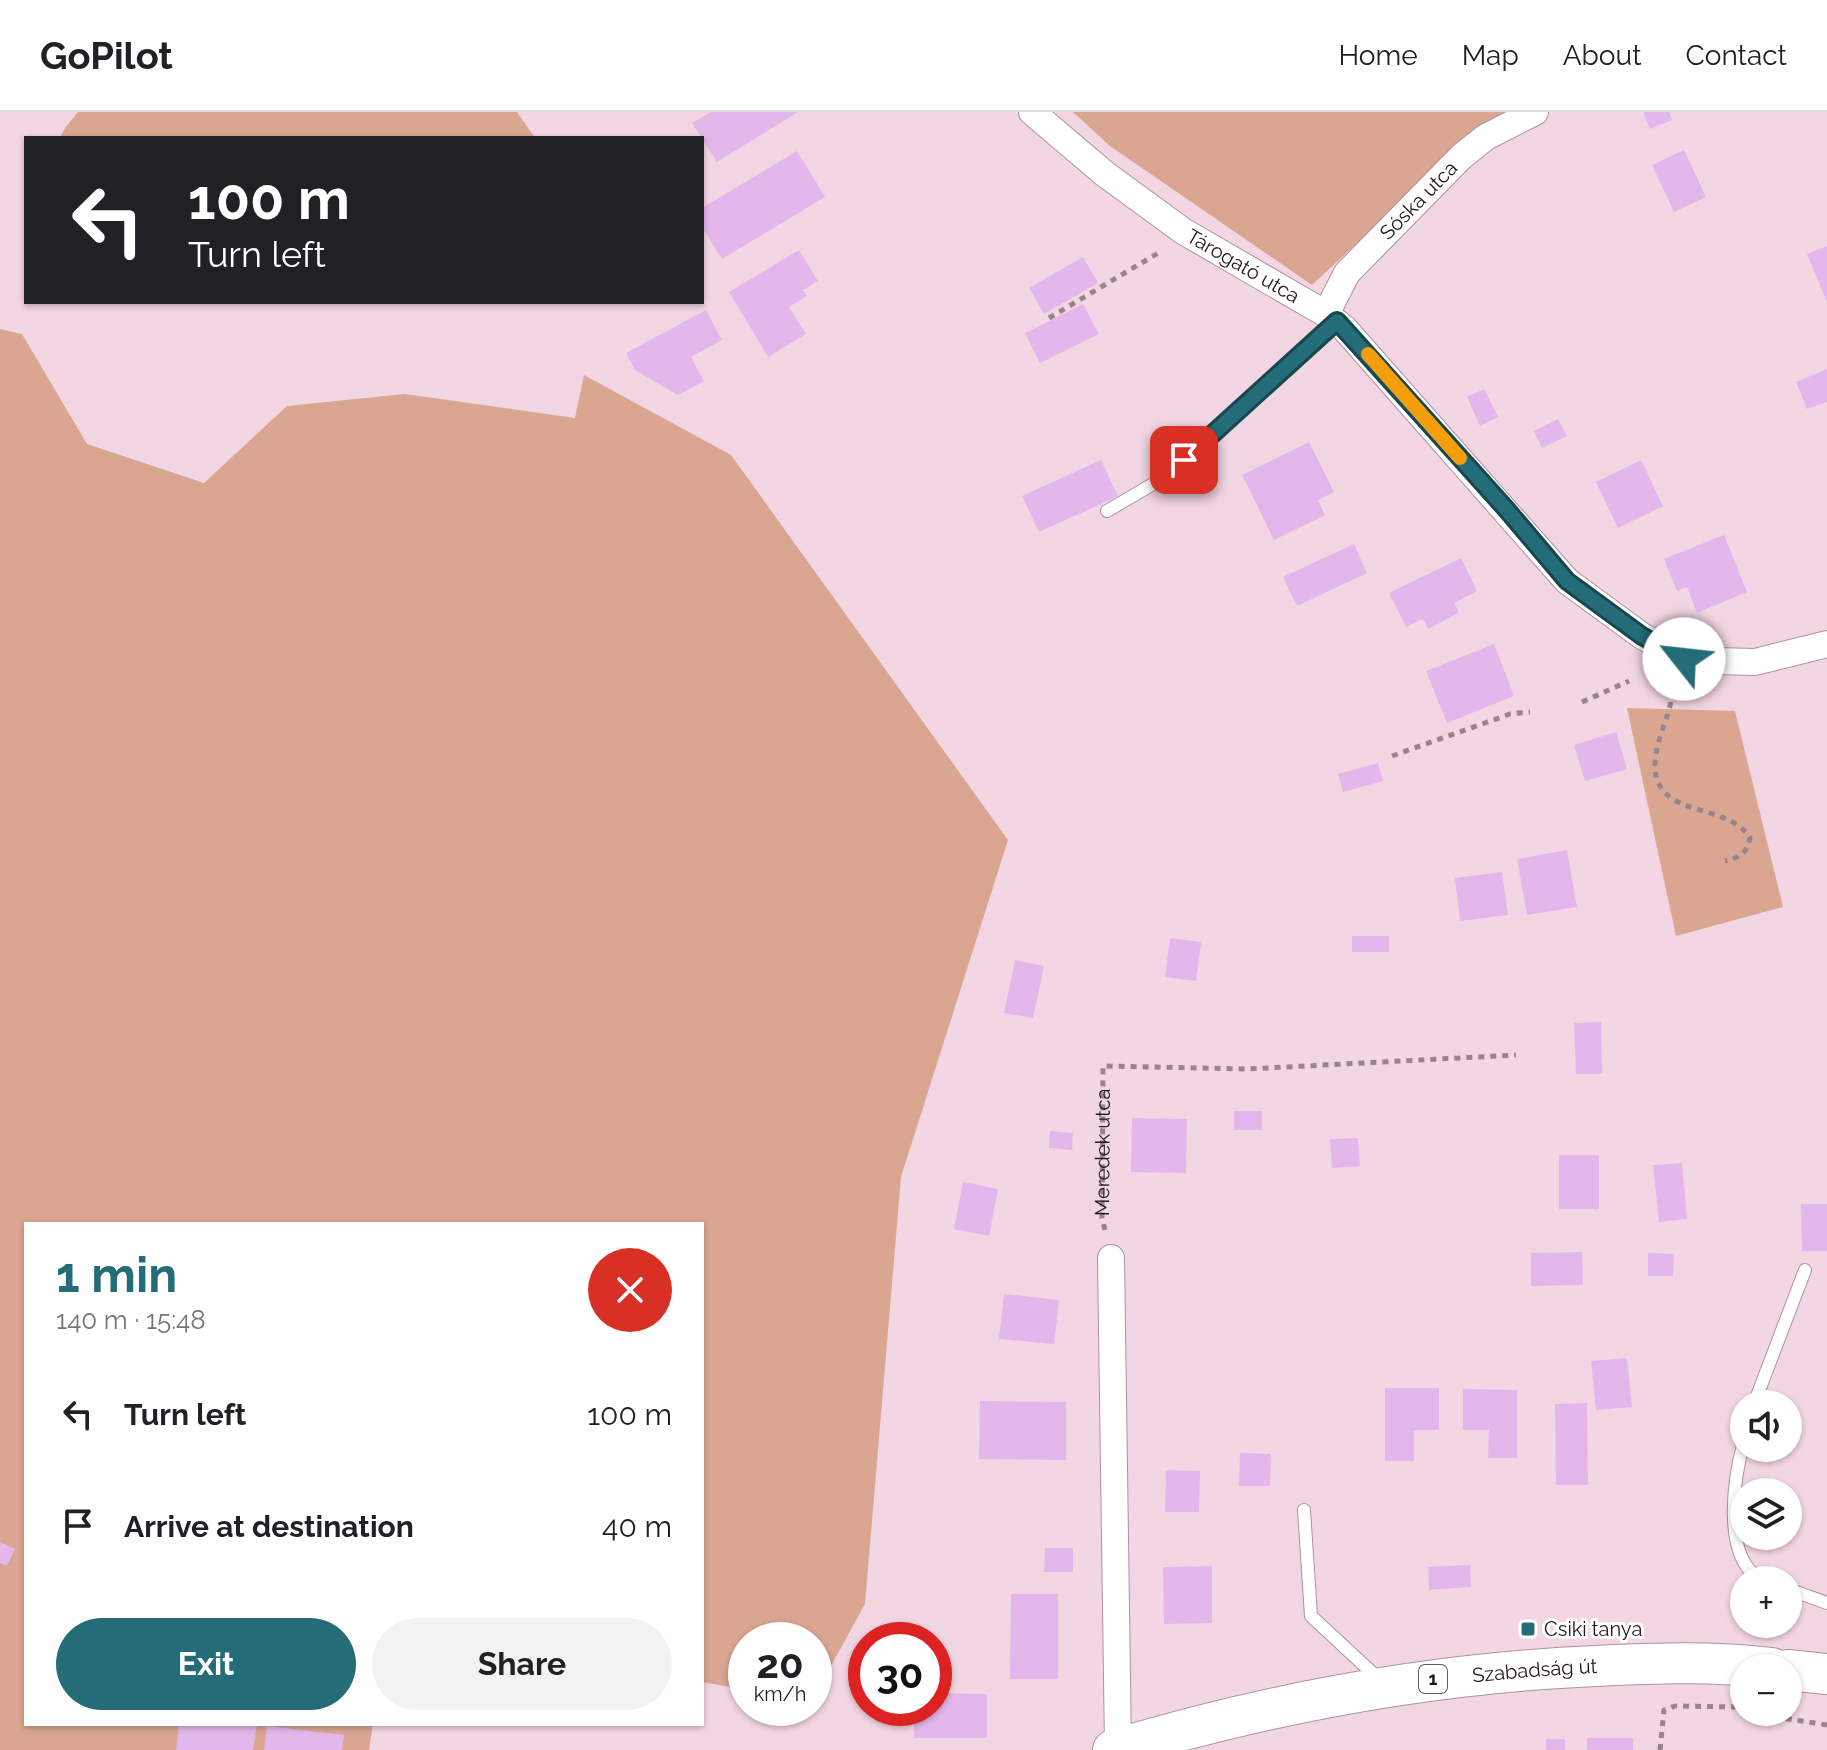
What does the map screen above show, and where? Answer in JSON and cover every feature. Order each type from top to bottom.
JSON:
[{"type":"main road","name":"Szabadság út","points":[[1115,1749],[1282,1707],[1386,1686],[1528,1669],[1672,1662],[1730,1665]]},
{"type":"main road","points":[[1802,1671],[1827,1674]]},
{"type":"street","name":"Tárogató utca","points":[[1032,112],[1105,174],[1188,235],[1332,318],[1507,510],[1567,581],[1642,636],[1684,659],[1717,661],[1755,662],[1827,644]]},
{"type":"street","name":"Sóska utca","points":[[1332,318],[1347,273],[1462,156],[1486,137],[1535,112]]},
{"type":"street","points":[[1111,1258],[1115,1749]]},
{"type":"lane","points":[[1107,511],[1165,477],[1332,318]]},
{"type":"lane","points":[[1759,1390],[1805,1270]]},
{"type":"lane","points":[[1740,1462],[1733,1499],[1737,1540],[1747,1566]]},
{"type":"lane","points":[[1304,1510],[1311,1616],[1386,1686]]},
{"type":"lane","points":[[1802,1594],[1827,1603]]},
{"type":"path","points":[[1049,318],[1188,235]]},
{"type":"path","points":[[1582,702],[1629,681]]},
{"type":"path","points":[[1671,702],[1657,745],[1655,772],[1666,794],[1684,806],[1743,825],[1750,838],[1747,848],[1741,856],[1725,861]]},
{"type":"path","points":[[1392,756],[1510,714],[1530,712]]},
{"type":"path","name":"Meredek utca","points":[[1111,1258],[1102,1218],[1103,1066],[1248,1069],[1516,1055]]},
{"type":"path","points":[[1660,1750],[1664,1710],[1675,1706],[1730,1707]]},
{"type":"path","points":[[1802,1721],[1827,1725]]},
{"type":"shaded area","points":[[78,112],[517,112],[534,136],[61,136]]},
{"type":"shaded area","points":[[1073,112],[1511,112],[1480,128],[1312,285],[1110,146]]},
{"type":"shaded area","points":[[0,329],[22,334],[87,444],[204,483],[287,406],[405,394],[575,418],[584,375],[731,455],[1008,840],[901,1177],[865,1604],[855,1622],[848,1622],[848,1635],[832,1664],[832,1622],[728,1622],[728,1687],[704,1682],[704,1222],[24,1222],[24,1726],[373,1726],[369,1750],[0,1750]]},
{"type":"shaded area","points":[[1627,708],[1735,711],[1783,907],[1676,936]]},
{"type":"building","points":[[711,112],[798,112],[717,162],[704,142],[704,136],[700,136],[692,123]]},
{"type":"building","points":[[1643,112],[1669,112],[1672,120],[1650,129]]},
{"type":"building","points":[[1684,150],[1706,197],[1674,212],[1652,165]]},
{"type":"building","points":[[797,151],[825,197],[722,259],[704,230],[704,207]]},
{"type":"building","points":[[1827,246],[1827,302],[1807,254]]},
{"type":"building","points":[[799,250],[818,281],[803,290],[807,296],[789,307],[806,334],[768,357],[729,292]]},
{"type":"building","points":[[1083,257],[1098,283],[1044,314],[1029,288]]},
{"type":"building","points":[[1083,304],[1099,334],[1040,363],[1025,333]]},
{"type":"building","points":[[706,310],[722,340],[691,357],[704,381],[678,395],[635,370],[626,353]]},
{"type":"building","points":[[1827,369],[1827,402],[1807,409],[1796,382]]},
{"type":"building","points":[[1484,389],[1498,417],[1480,426],[1467,397]]},
{"type":"building","points":[[1558,419],[1567,436],[1542,448],[1534,431]]},
{"type":"building","points":[[1309,442],[1334,492],[1318,500],[1325,515],[1274,540],[1242,475]]},
{"type":"building","points":[[1101,460],[1118,496],[1039,532],[1022,496]]},
{"type":"building","points":[[1641,460],[1663,506],[1618,528],[1596,482]]},
{"type":"building","points":[[1724,535],[1747,592],[1697,613],[1687,587],[1677,591],[1664,559]]},
{"type":"building","points":[[1354,544],[1367,573],[1297,606],[1283,577]]},
{"type":"building","points":[[1461,558],[1477,591],[1454,603],[1459,613],[1428,629],[1423,619],[1406,627],[1389,593]]},
{"type":"building","points":[[1494,644],[1514,696],[1447,723],[1426,671]]},
{"type":"building","points":[[1616,732],[1627,769],[1585,781],[1574,745]]},
{"type":"building","points":[[1378,763],[1383,781],[1343,792],[1338,774]]},
{"type":"building","points":[[1567,850],[1577,907],[1527,915],[1517,859]]},
{"type":"building","points":[[1502,872],[1508,915],[1460,921],[1455,878]]},
{"type":"building","points":[[1352,936],[1389,936],[1389,952],[1352,952]]},
{"type":"building","points":[[1170,938],[1201,942],[1196,981],[1165,977]]},
{"type":"building","points":[[1015,960],[1044,966],[1033,1018],[1004,1013]]},
{"type":"building","points":[[1601,1022],[1602,1074],[1576,1074],[1574,1023]]},
{"type":"building","points":[[1234,1111],[1262,1111],[1262,1130],[1234,1130]]},
{"type":"building","points":[[1132,1118],[1187,1119],[1186,1173],[1131,1172]]},
{"type":"building","points":[[1050,1131],[1073,1133],[1072,1150],[1049,1148]]},
{"type":"building","points":[[1358,1138],[1360,1166],[1332,1168],[1330,1139]]},
{"type":"building","points":[[1559,1155],[1599,1155],[1599,1209],[1559,1209]]},
{"type":"building","points":[[1682,1163],[1687,1219],[1659,1222],[1653,1165]]},
{"type":"building","points":[[963,1182],[998,1189],[989,1236],[954,1229]]},
{"type":"building","points":[[1801,1204],[1827,1204],[1827,1251],[1802,1251]]},
{"type":"building","points":[[1582,1252],[1583,1285],[1531,1286],[1531,1253]]},
{"type":"building","points":[[1648,1253],[1674,1254],[1673,1276],[1648,1276]]},
{"type":"building","points":[[1004,1294],[1059,1300],[1054,1344],[999,1339]]},
{"type":"building","points":[[1627,1358],[1632,1407],[1596,1410],[1591,1361]]},
{"type":"building","points":[[1385,1388],[1439,1388],[1439,1430],[1414,1430],[1414,1461],[1385,1461]]},
{"type":"building","points":[[1463,1389],[1517,1390],[1517,1458],[1488,1458],[1489,1430],[1463,1430]]},
{"type":"building","points":[[980,1401],[1066,1402],[1066,1460],[979,1459]]},
{"type":"building","points":[[1587,1403],[1588,1485],[1556,1485],[1555,1404]]},
{"type":"building","points":[[1240,1453],[1271,1454],[1270,1486],[1239,1486]]},
{"type":"building","points":[[1166,1470],[1200,1471],[1199,1512],[1165,1512]]},
{"type":"building","points":[[0,1542],[15,1549],[7,1566],[0,1563]]},
{"type":"building","points":[[1045,1548],[1073,1548],[1073,1572],[1044,1572]]},
{"type":"building","points":[[1470,1565],[1471,1587],[1429,1590],[1428,1567]]},
{"type":"building","points":[[1212,1566],[1212,1623],[1164,1624],[1163,1567]]},
{"type":"building","points":[[1011,1594],[1058,1594],[1058,1679],[1010,1679]]},
{"type":"building","points":[[952,1693],[987,1694],[987,1738],[914,1738],[914,1726],[952,1726]]},
{"type":"building","points":[[179,1726],[257,1726],[253,1750],[176,1750]]},
{"type":"building","points":[[267,1726],[344,1735],[342,1750],[264,1750]]},
{"type":"building","points":[[1587,1738],[1633,1738],[1633,1750],[1587,1750]]},
{"type":"building","points":[[1546,1739],[1565,1739],[1565,1750],[1546,1750]]},
{"type":"slow traffic","points":[[1368,354],[1460,458]]},
{"type":"place","name":"Csiki tanya","points":[[1528,1629]]},
{"type":"route","points":[[1184,460],[1337,321],[1567,581],[1642,636],[1684,659]]}]
